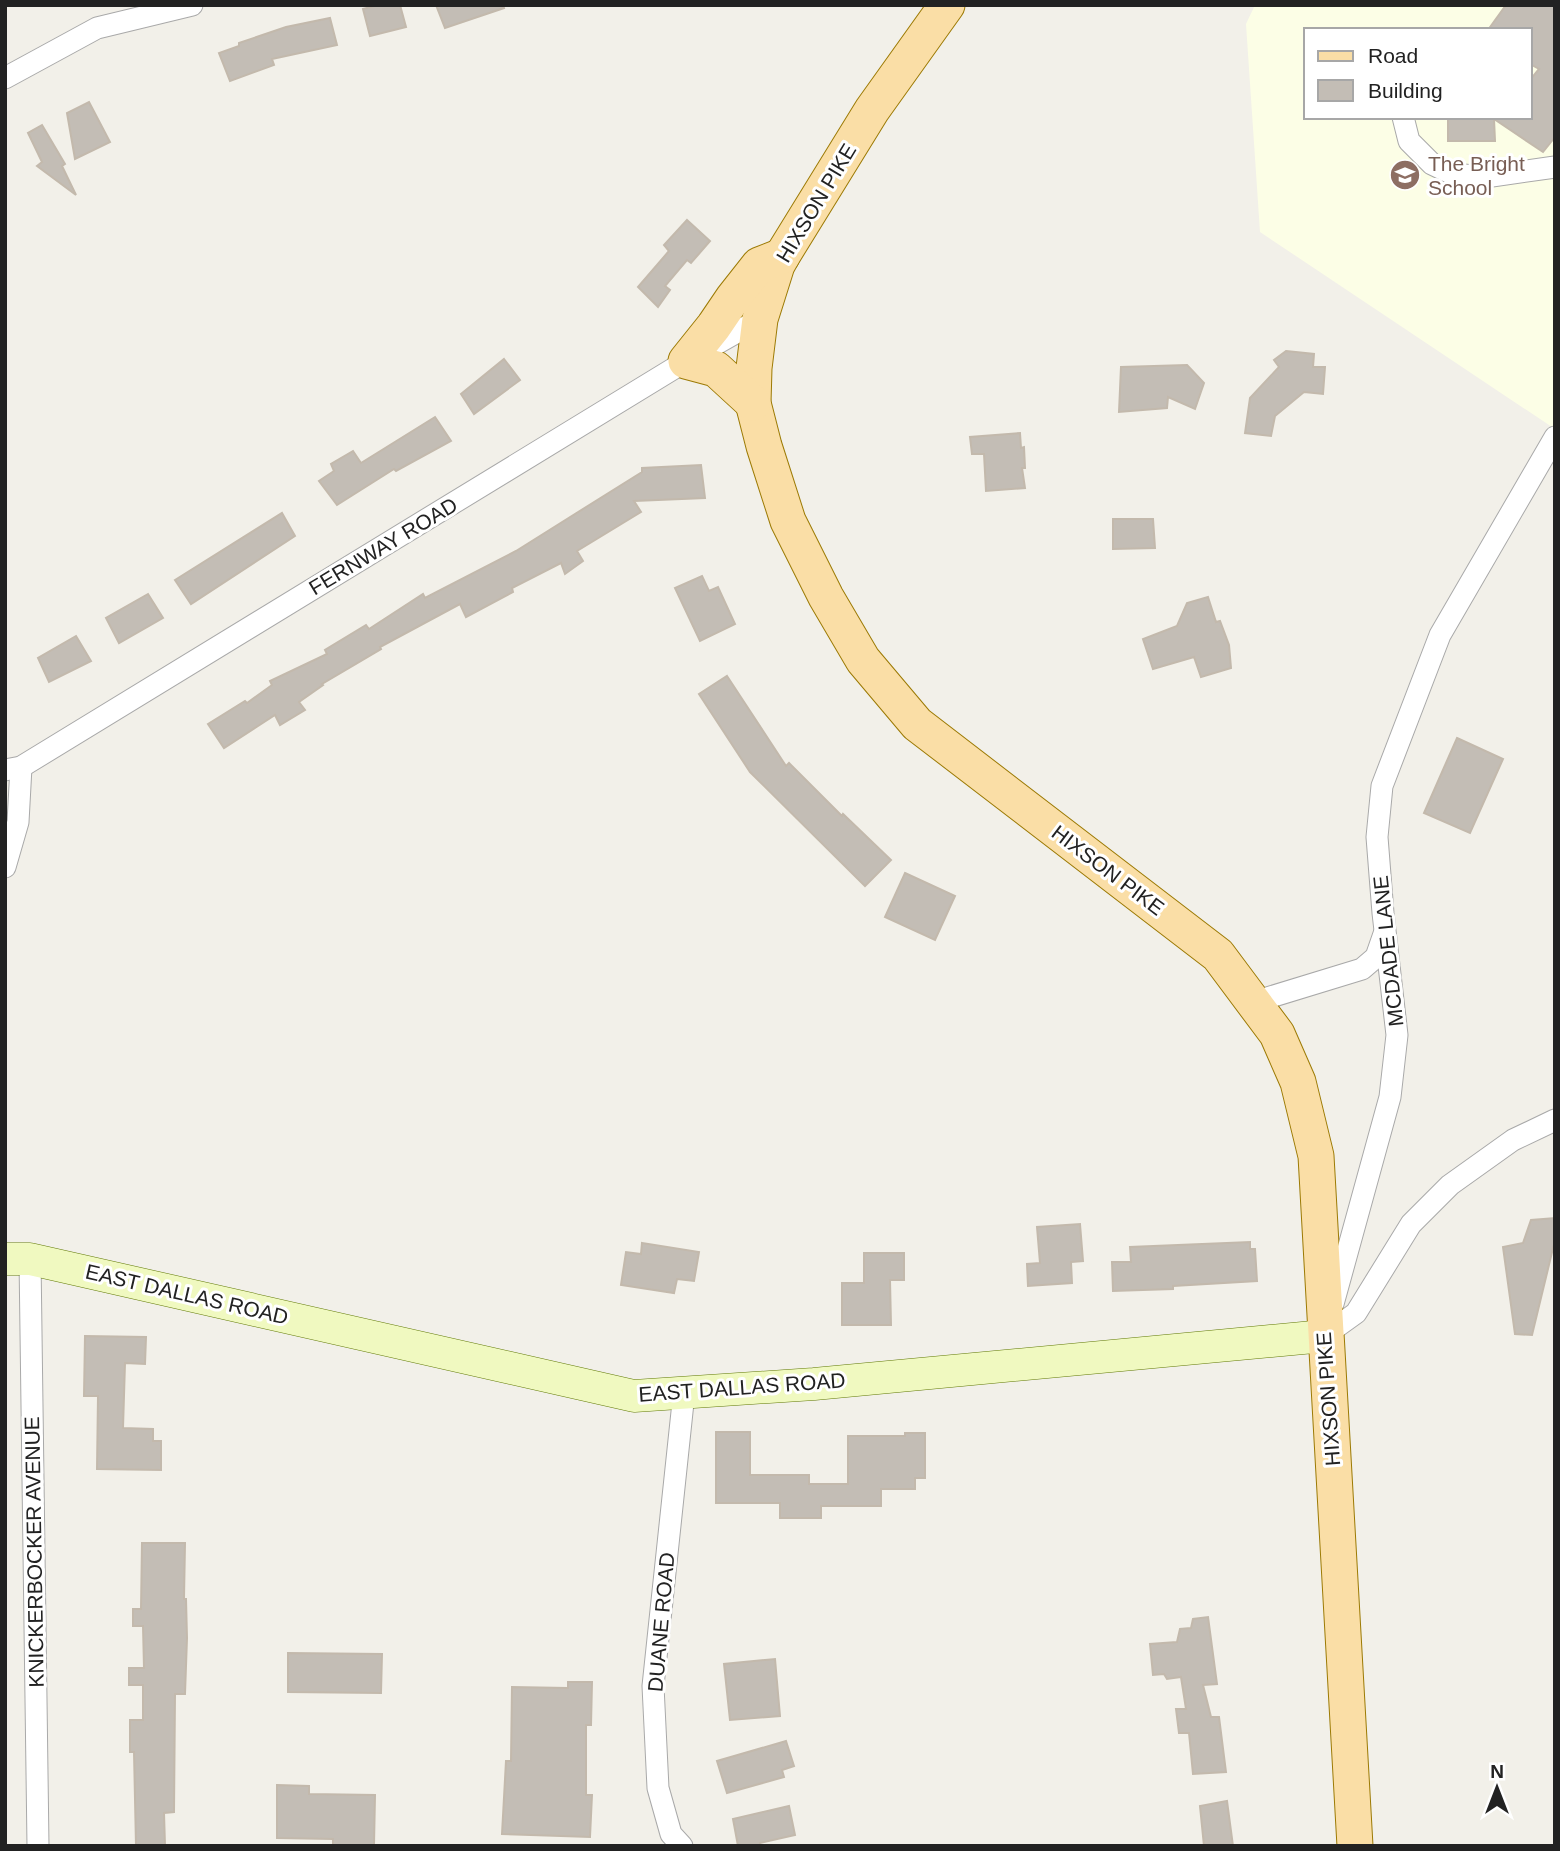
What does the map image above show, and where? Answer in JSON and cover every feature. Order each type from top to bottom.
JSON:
[{"type":"main road","name":"HIXSON PIKE","points":[[947,5],[872,110],[782,256],[760,319],[753,404],[788,521],[826,597],[863,660],[917,724],[1219,955],[1277,1034],[1298,1082],[1316,1156],[1324,1336],[1355,1846]]},
{"type":"main road","points":[[753,404],[716,369],[686,361],[759,265],[782,256]]},
{"type":"street","points":[[5,78],[96,28],[192,5]]},
{"type":"street","points":[[1404,119],[1409,141],[1432,164],[1453,174],[1485,177],[1555,167]]},
{"type":"street","name":"FERNWAY ROAD","points":[[13,768],[686,361],[760,319]]},
{"type":"street","name":"MCDADE LANE","points":[[1324,1336],[1390,1097],[1397,1035],[1377,837],[1382,786],[1440,635],[1555,437]]},
{"type":"street","points":[[5,867],[18,822],[13,768]]},
{"type":"street","points":[[1254,1002],[1362,969],[1376,957],[1385,930]]},
{"type":"street","points":[[1324,1336],[1356,1313],[1411,1224],[1450,1185],[1513,1140],[1555,1120]]},
{"type":"street","name":"EAST DALLAS ROAD","points":[[18,1259],[634,1396],[814,1384],[1324,1336]]},
{"type":"street","name":"KNICKERBOCKER AVENUE","points":[[18,1259],[38,1846]]},
{"type":"street","name":"DUANE ROAD","points":[[682,1846],[671,1834],[658,1788],[653,1686],[684,1393]]},
{"type":"shaded area","name":"The Bright School","points":[[1255,5],[1555,5],[1555,429],[1260,232],[1246,24]]},
{"type":"building","points":[[378,5],[400,5],[406,27],[370,36],[363,9]]},
{"type":"building","points":[[436,5],[503,5],[504,8],[445,28]]},
{"type":"building","points":[[1506,5],[1555,5],[1555,137],[1543,152],[1494,119],[1532,119],[1532,78],[1539,69],[1532,65],[1532,28],[1489,28]]},
{"type":"building","points":[[330,18],[337,45],[272,59],[274,65],[230,81],[219,53],[286,27]]},
{"type":"building","points":[[89,102],[110,142],[75,159],[67,113]]},
{"type":"building","points":[[1448,119],[1494,119],[1495,141],[1448,141]]},
{"type":"building","points":[[42,125],[65,164],[62,166],[76,195],[37,166],[42,162],[28,133]]},
{"type":"building","points":[[687,220],[710,241],[691,263],[687,260],[665,286],[670,290],[658,307],[638,287],[669,251],[664,245]]},
{"type":"building","points":[[1286,351],[1314,354],[1313,367],[1325,367],[1323,394],[1304,392],[1275,416],[1271,436],[1245,433],[1250,398],[1279,367],[1274,360]]},
{"type":"building","points":[[504,359],[520,380],[474,414],[461,394]]},
{"type":"building","points":[[1187,365],[1204,383],[1195,409],[1168,397],[1167,408],[1119,412],[1121,367]]},
{"type":"building","points":[[435,417],[451,441],[396,471],[394,469],[337,505],[319,481],[334,471],[331,464],[353,451],[361,463]]},
{"type":"building","points":[[1020,433],[1021,448],[1024,447],[1025,468],[1022,468],[1025,488],[986,491],[984,454],[972,454],[970,437]]},
{"type":"building","points":[[701,465],[705,498],[634,501],[641,512],[577,551],[583,561],[565,574],[561,563],[512,588],[513,592],[466,617],[460,604],[380,647],[381,649],[322,684],[299,702],[305,710],[280,725],[275,715],[224,748],[208,724],[245,701],[247,703],[272,685],[270,681],[327,654],[325,650],[366,625],[369,629],[423,594],[425,598],[516,551],[642,472],[642,468]]},
{"type":"building","points":[[282,513],[295,536],[191,604],[175,580]]},
{"type":"building","points":[[1113,519],[1153,519],[1155,548],[1113,549]]},
{"type":"building","points":[[702,576],[709,591],[718,587],[735,624],[700,641],[675,588]]},
{"type":"building","points":[[148,594],[163,618],[119,643],[106,618]]},
{"type":"building","points":[[1208,597],[1216,622],[1220,621],[1229,645],[1231,668],[1201,677],[1194,657],[1153,669],[1143,639],[1177,626],[1187,603]]},
{"type":"building","points":[[76,636],[91,661],[49,682],[38,658]]},
{"type":"building","points":[[727,676],[786,766],[789,763],[891,860],[865,886],[750,772],[699,694]]},
{"type":"building","points":[[1457,738],[1503,759],[1470,833],[1424,813]]},
{"type":"building","points":[[905,873],[955,896],[935,940],[885,917]]},
{"type":"building","points":[[1555,1218],[1555,1240],[1532,1335],[1515,1334],[1503,1247],[1523,1243],[1531,1220]]},
{"type":"building","points":[[1080,1224],[1083,1261],[1071,1262],[1072,1283],[1028,1286],[1027,1264],[1040,1263],[1037,1227]]},
{"type":"building","points":[[1250,1242],[1250,1249],[1255,1249],[1257,1281],[1173,1286],[1173,1289],[1113,1291],[1112,1262],[1131,1262],[1130,1247]]},
{"type":"building","points":[[642,1243],[699,1252],[694,1281],[677,1279],[674,1293],[621,1285],[626,1252],[641,1254]]},
{"type":"building","points":[[864,1253],[904,1253],[904,1280],[890,1280],[891,1325],[842,1325],[842,1283],[864,1283]]},
{"type":"building","points":[[85,1336],[146,1337],[145,1364],[125,1363],[123,1428],[153,1429],[153,1441],[161,1441],[161,1470],[97,1469],[98,1396],[84,1396]]},
{"type":"building","points":[[716,1432],[750,1432],[750,1475],[809,1475],[809,1484],[848,1484],[848,1436],[905,1436],[905,1433],[925,1433],[925,1478],[915,1478],[915,1489],[881,1489],[881,1506],[821,1506],[821,1518],[780,1518],[780,1503],[716,1503]]},
{"type":"building","points":[[142,1543],[185,1543],[185,1694],[175,1694],[174,1812],[164,1813],[165,1846],[136,1846],[134,1752],[130,1752],[130,1720],[143,1720],[143,1685],[129,1685],[129,1668],[144,1668],[143,1626],[133,1626],[133,1609],[141,1609]]},
{"type":"building","points":[[1208,1617],[1217,1684],[1203,1685],[1211,1717],[1219,1717],[1226,1772],[1193,1774],[1189,1733],[1179,1733],[1176,1709],[1186,1709],[1181,1677],[1167,1679],[1164,1674],[1153,1675],[1150,1644],[1177,1642],[1180,1629],[1191,1628],[1193,1619]]},
{"type":"building","points":[[288,1653],[382,1654],[381,1693],[288,1692]]},
{"type":"building","points":[[775,1659],[780,1716],[730,1720],[724,1664]]},
{"type":"building","points":[[568,1682],[592,1682],[591,1725],[586,1725],[586,1795],[592,1795],[590,1837],[502,1834],[506,1761],[511,1761],[512,1687],[568,1688]]},
{"type":"building","points":[[786,1741],[794,1766],[782,1770],[784,1777],[727,1793],[717,1761]]},
{"type":"building","points":[[277,1785],[309,1786],[309,1794],[375,1795],[374,1845],[333,1845],[333,1839],[277,1838]]},
{"type":"building","points":[[1227,1801],[1233,1846],[1204,1846],[1200,1806]]},
{"type":"building","points":[[789,1806],[795,1835],[760,1843],[760,1846],[738,1846],[733,1819]]},
{"type":"place","name":"The Bright School","points":[[1405,175]]}]
